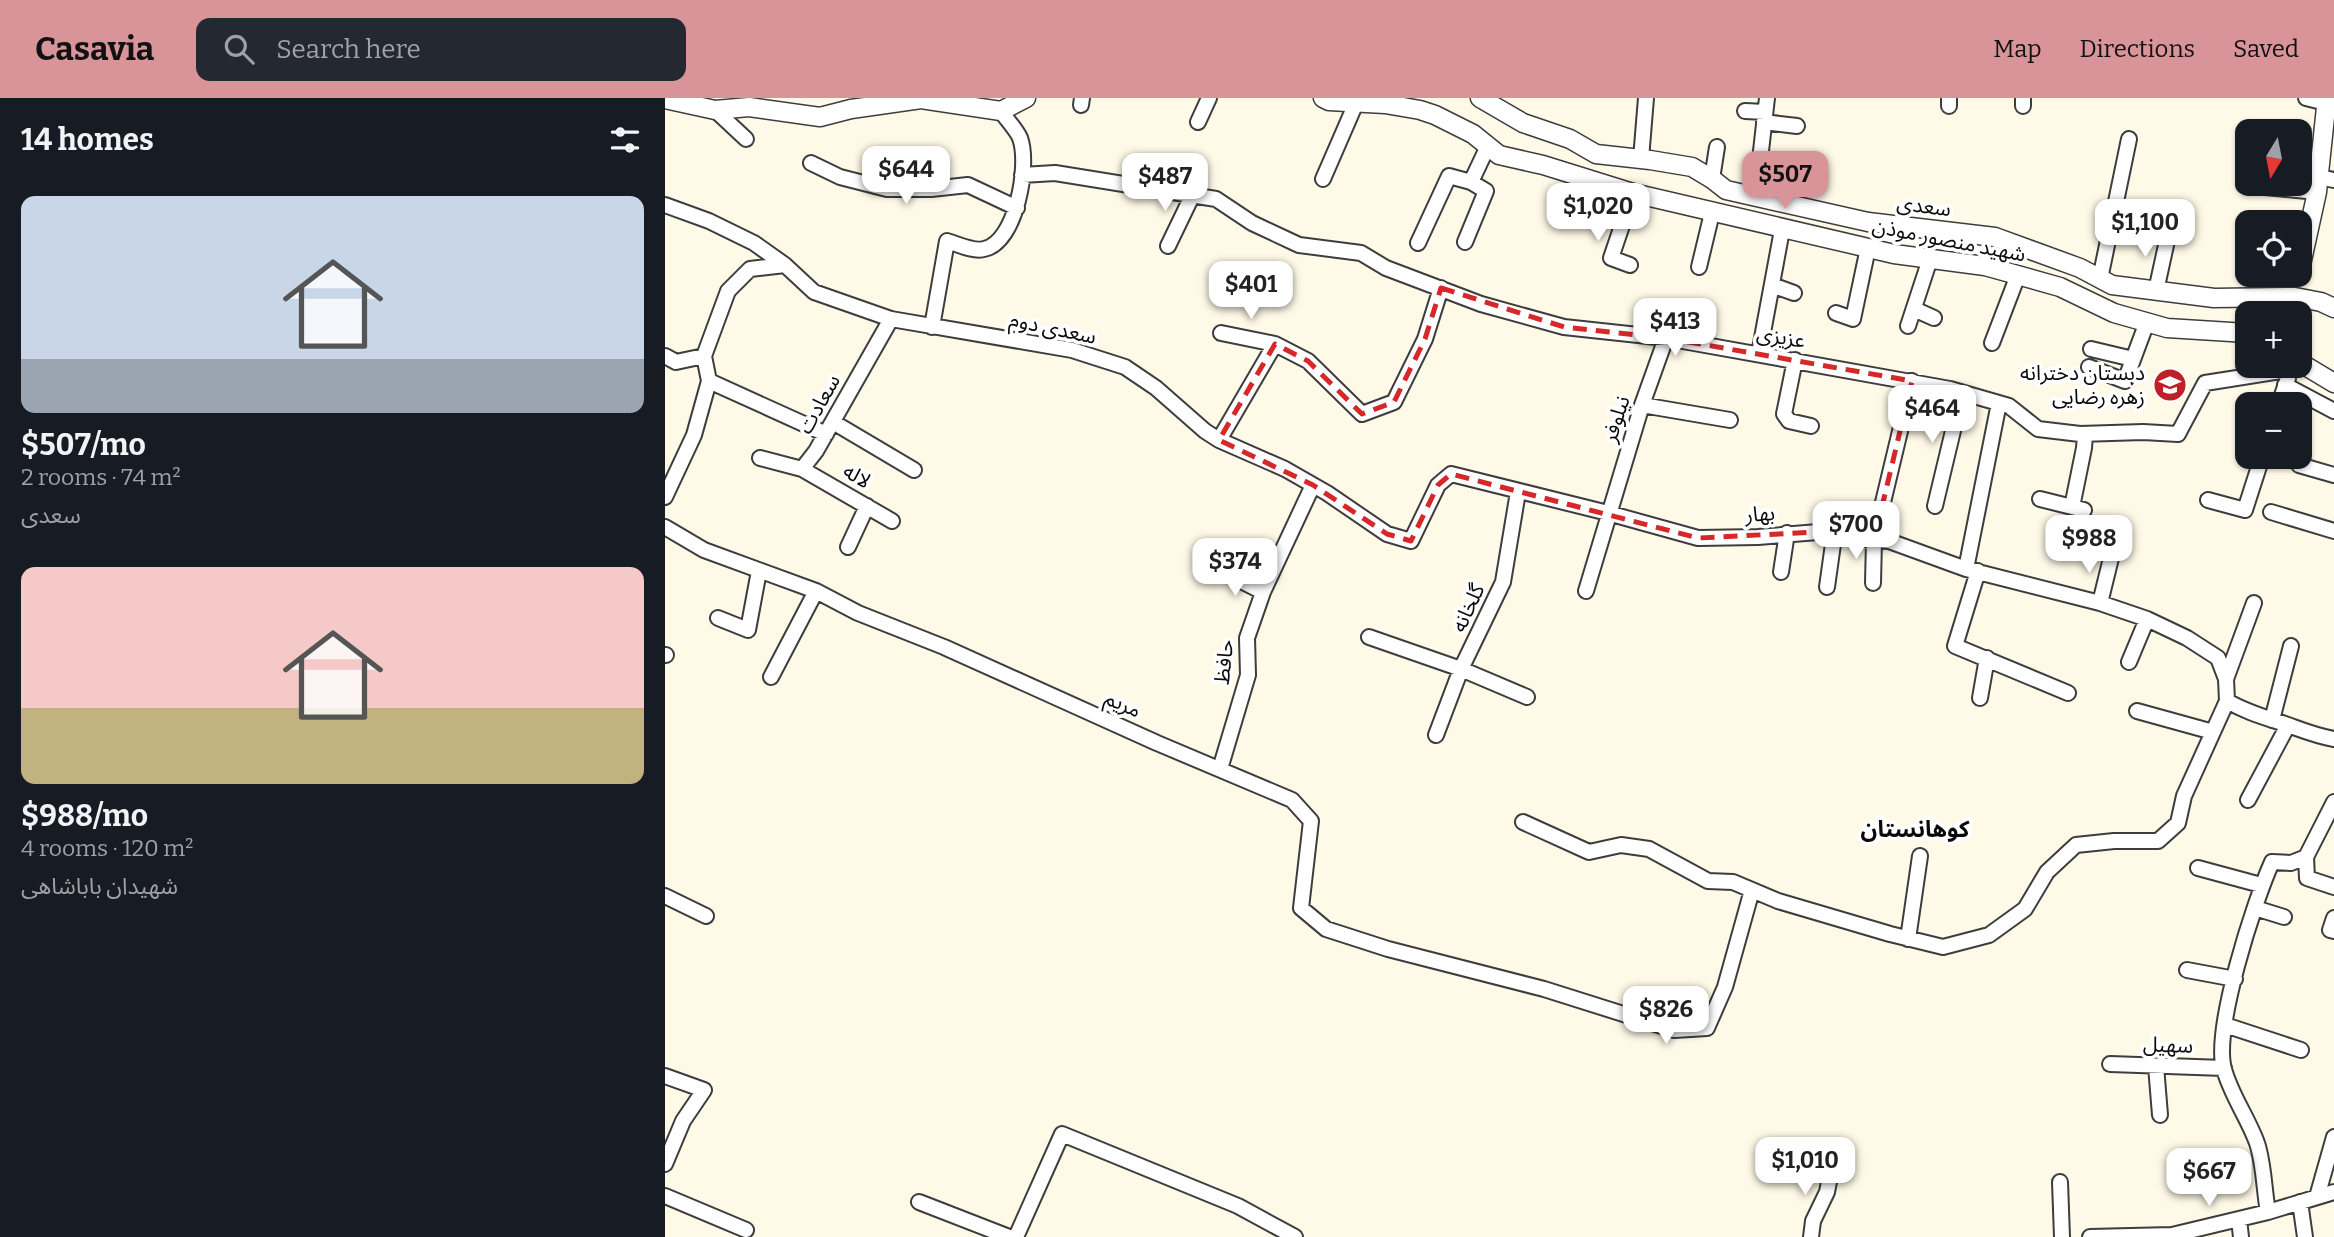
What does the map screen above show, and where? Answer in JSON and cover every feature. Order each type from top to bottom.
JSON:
[{"type":"street","points":[[665,99],[715,110],[749,107],[820,117],[851,108],[921,99],[1001,111],[1026,98]]},
{"type":"street","points":[[1198,122],[1209,98]]},
{"type":"street","name":"شهید منصور موذن","points":[[1323,98],[1356,103],[1438,106],[1499,155],[1543,165],[1633,193],[1782,229],[1868,248],[1985,266],[2060,287],[2114,313],[2167,328],[2235,332]]},
{"type":"street","points":[[1641,159],[1646,98]]},
{"type":"street","points":[[2306,98],[2327,100],[2323,183],[2312,225]]},
{"type":"street","name":"سعدی","points":[[1491,101],[1523,123],[1570,139],[1596,154],[1692,167],[1725,190],[1868,222],[1995,237],[2080,268],[2112,285],[2247,301]]},
{"type":"street","points":[[1323,179],[1356,103]]},
{"type":"street","points":[[715,110],[746,139]]},
{"type":"street","points":[[932,327],[947,241],[982,250],[1000,242],[1017,208],[1023,175],[1020,139],[1001,111]]},
{"type":"street","points":[[1745,111],[1766,111],[1797,125]]},
{"type":"street","points":[[1756,195],[1766,111]]},
{"type":"street","points":[[2100,279],[2129,139]]},
{"type":"street","points":[[1471,182],[1487,146]]},
{"type":"street","points":[[1712,179],[1717,147]]},
{"type":"street","points":[[811,163],[841,177],[887,189],[930,189],[968,185],[1017,208]]},
{"type":"street","name":"عزیزی","points":[[1023,175],[1055,173],[1216,198],[1252,223],[1299,245],[1361,253],[1386,268],[1481,304],[1564,327],[1666,338],[1962,393],[2009,406],[2038,429],[2085,433],[2178,434],[2205,383],[2235,378]]},
{"type":"street","points":[[1418,243],[1449,176],[1471,182],[1486,191],[1465,242]]},
{"type":"street","points":[[1630,265],[1611,258],[1633,193]]},
{"type":"street","points":[[1168,246],[1193,194]]},
{"type":"street","name":"سعدی دوم","points":[[666,208],[709,221],[754,243],[785,265],[814,292],[891,319],[1072,350],[1125,367],[1156,388],[1205,431],[1285,469],[1387,534],[1411,541]]},
{"type":"street","points":[[1699,267],[1712,213]]},
{"type":"street","points":[[1759,354],[1782,229]]},
{"type":"street","points":[[2155,291],[2168,236]]},
{"type":"street","points":[[1836,313],[1853,318],[1868,248]]},
{"type":"street","points":[[1908,326],[1930,259]]},
{"type":"street","points":[[665,497],[694,435],[709,381],[704,356],[728,291],[750,269],[785,265]]},
{"type":"street","points":[[1992,343],[2018,275]]},
{"type":"street","points":[[1772,285],[1794,293]]},
{"type":"street","points":[[1221,333],[1275,344],[1308,361],[1362,414],[1394,402],[1425,338],[1441,288]]},
{"type":"street","name":"سعدی","points":[[2312,303],[2321,302],[2334,308]]},
{"type":"street","points":[[1914,309],[1934,318]]},
{"type":"street","name":"سعادت","points":[[802,469],[816,451],[891,319]]},
{"type":"street","points":[[2089,367],[2125,381],[2147,322]]},
{"type":"street","name":"نیلوفر","points":[[1586,591],[1642,405],[1666,338]]},
{"type":"street","points":[[1219,439],[1275,344]]},
{"type":"street","points":[[2091,349],[2133,359]]},
{"type":"street","points":[[665,356],[676,362],[704,356]]},
{"type":"street","points":[[1795,360],[1784,414],[1789,421],[1811,426]]},
{"type":"street","points":[[2312,372],[2334,383]]},
{"type":"street","points":[[2283,392],[2290,378]]},
{"type":"street","points":[[709,381],[829,428],[914,470]]},
{"type":"street","points":[[1873,583],[1874,540],[1912,382]]},
{"type":"street","points":[[2285,385],[2334,411]]},
{"type":"street","points":[[1935,506],[1962,393]]},
{"type":"street","points":[[1999,403],[1972,570],[1955,646],[2068,693]]},
{"type":"street","points":[[1642,405],[1730,420]]},
{"type":"street","points":[[2040,499],[2078,509],[2085,433]]},
{"type":"street","points":[[760,458],[802,469]]},
{"type":"street","name":"لاله","points":[[802,469],[892,520]]},
{"type":"street","points":[[2207,500],[2245,510],[2258,469]]},
{"type":"street","points":[[2312,469],[2334,475]]},
{"type":"street","name":"بهار","points":[[1411,541],[1438,485],[1451,474],[1698,538],[1818,532],[1833,537],[1889,541],[1972,570],[2100,603],[2147,619],[2187,638],[2218,658],[2227,678]]},
{"type":"street","name":"حافظ","points":[[1220,769],[1248,675],[1247,638],[1263,592],[1313,485]]},
{"type":"street","name":"گلخانه","points":[[1436,735],[1461,669],[1503,582],[1518,492]]},
{"type":"street","points":[[848,547],[867,506]]},
{"type":"street","points":[[2271,512],[2334,531]]},
{"type":"street","name":"مریم","points":[[665,527],[704,550],[816,591],[858,612],[1292,800],[1311,821],[1301,908],[1327,929],[1388,949],[1594,1003],[1674,1030],[1707,1028],[1725,987],[1752,890]]},
{"type":"street","points":[[1781,572],[1787,533]]},
{"type":"street","points":[[1826,587],[1833,537]]},
{"type":"street","points":[[2100,603],[2112,554]]},
{"type":"street","points":[[718,618],[748,630],[759,571]]},
{"type":"street","points":[[1223,572],[1263,592]]},
{"type":"street","points":[[771,677],[816,591]]},
{"type":"street","points":[[1523,822],[1589,852],[1621,845],[1649,849],[1709,881],[1733,882],[1778,901],[1908,939],[1943,947],[1989,935],[2025,909],[2047,873],[2076,845],[2114,841],[2158,841],[2178,823],[2184,796],[2227,701],[2227,678],[2254,603]]},
{"type":"street","points":[[2129,662],[2147,619]]},
{"type":"street","points":[[1369,637],[1461,669],[1527,697]]},
{"type":"street","points":[[2272,720],[2291,646]]},
{"type":"street","points":[[1980,698],[1987,658]]},
{"type":"street","points":[[2227,701],[2249,713],[2308,734],[2334,739]]},
{"type":"street","points":[[2137,711],[2213,732]]},
{"type":"street","points":[[2248,800],[2288,725]]},
{"type":"street","points":[[2334,802],[2306,858],[2307,878],[2334,887]]},
{"type":"street","points":[[1908,939],[1920,856]]},
{"type":"street","points":[[2268,1212],[2258,1145],[2224,1068],[2223,1038],[2235,979],[2261,885],[2272,862],[2291,863],[2306,858]]},
{"type":"street","points":[[2198,868],[2261,885]]},
{"type":"street","points":[[665,896],[706,916]]},
{"type":"street","points":[[2255,908],[2284,916]]},
{"type":"street","points":[[2334,918],[2330,930],[2334,931]]},
{"type":"street","points":[[2187,970],[2235,979]]},
{"type":"street","points":[[2225,1025],[2301,1050]]},
{"type":"street","name":"سهیل","points":[[2110,1064],[2224,1068]]},
{"type":"street","points":[[2156,1066],[2160,1115]]},
{"type":"street","points":[[665,1076],[704,1090],[683,1121],[665,1164]]},
{"type":"street","points":[[1016,1237],[1062,1134],[1238,1206],[1295,1237]]},
{"type":"street","points":[[2317,1197],[2334,1137]]},
{"type":"street","points":[[1811,1237],[1813,1221],[1827,1192],[1833,1161]]},
{"type":"street","points":[[2060,1182],[2062,1237]]},
{"type":"street","points":[[2096,1236],[2172,1236],[2334,1192]]},
{"type":"street","points":[[665,1196],[746,1230]]},
{"type":"street","points":[[919,1202],[1009,1237]]},
{"type":"street","points":[[2300,1202],[2305,1237]]},
{"type":"street","points":[[2239,1219],[2241,1237]]},
{"type":"highlighted area","points":[[1441,288],[1564,327],[1666,338],[1912,381],[1874,540],[1818,532],[1698,538],[1451,474],[1438,485],[1411,541],[1387,534],[1313,485],[1219,440],[1275,344],[1308,361],[1362,414],[1394,402],[1425,339]]},
{"type":"place","name":"دبستان دخترانه زهره رضایی","points":[[2170,385]]},
{"type":"district","name":"کوهانستان","points":[[1915,829]]}]
